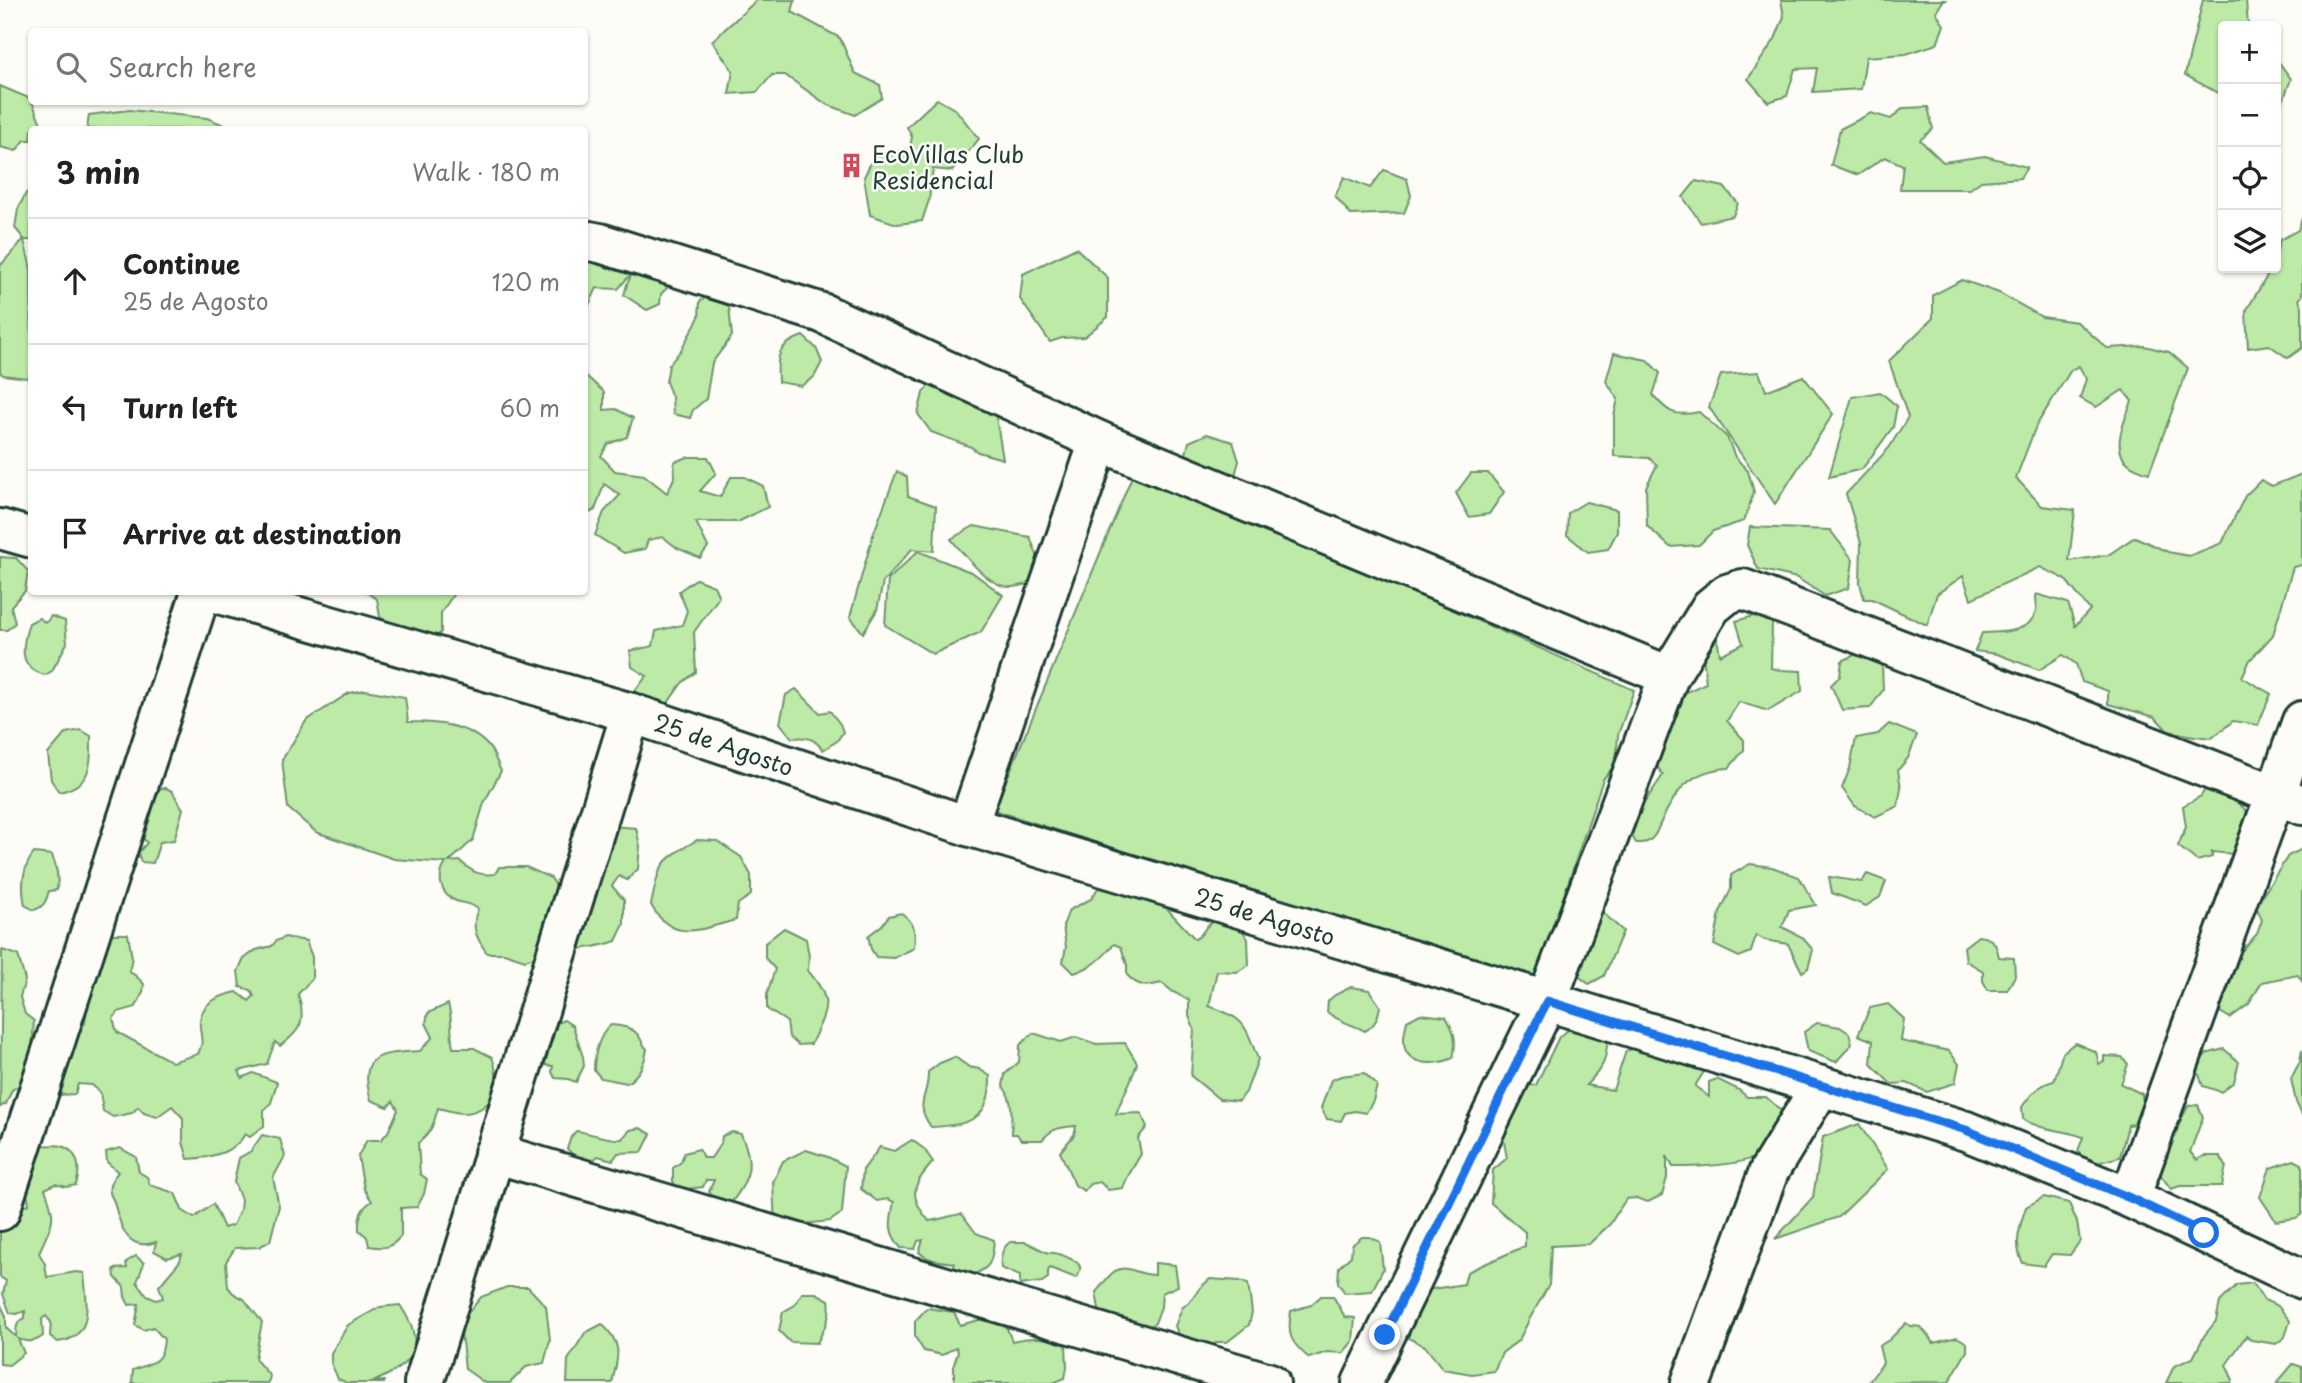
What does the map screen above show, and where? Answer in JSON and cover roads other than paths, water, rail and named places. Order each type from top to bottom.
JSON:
[{"type":"street","points":[[588,241],[822,313],[1099,441],[1669,676]]},
{"type":"street","points":[[968,826],[1099,441]]},
{"type":"street","points":[[0,529],[28,537]]},
{"type":"street","points":[[1362,1383],[1547,1001],[1669,676],[1711,607],[1727,594],[1743,589],[2289,799]]},
{"type":"street","points":[[0,1212],[200,595]]},
{"type":"street","name":"25 de Agosto","points":[[223,595],[631,713],[968,826],[1966,1130],[2130,1198],[2302,1279]]},
{"type":"street","points":[[424,1383],[631,713]]},
{"type":"street","points":[[2130,1198],[2289,799],[2302,721]]},
{"type":"street","points":[[1691,1383],[1769,1171],[1821,1086]]},
{"type":"street","points":[[494,1153],[1270,1383]]},
{"type":"place","name":"EcoVillas Club Residencial","points":[[852,166]]}]
